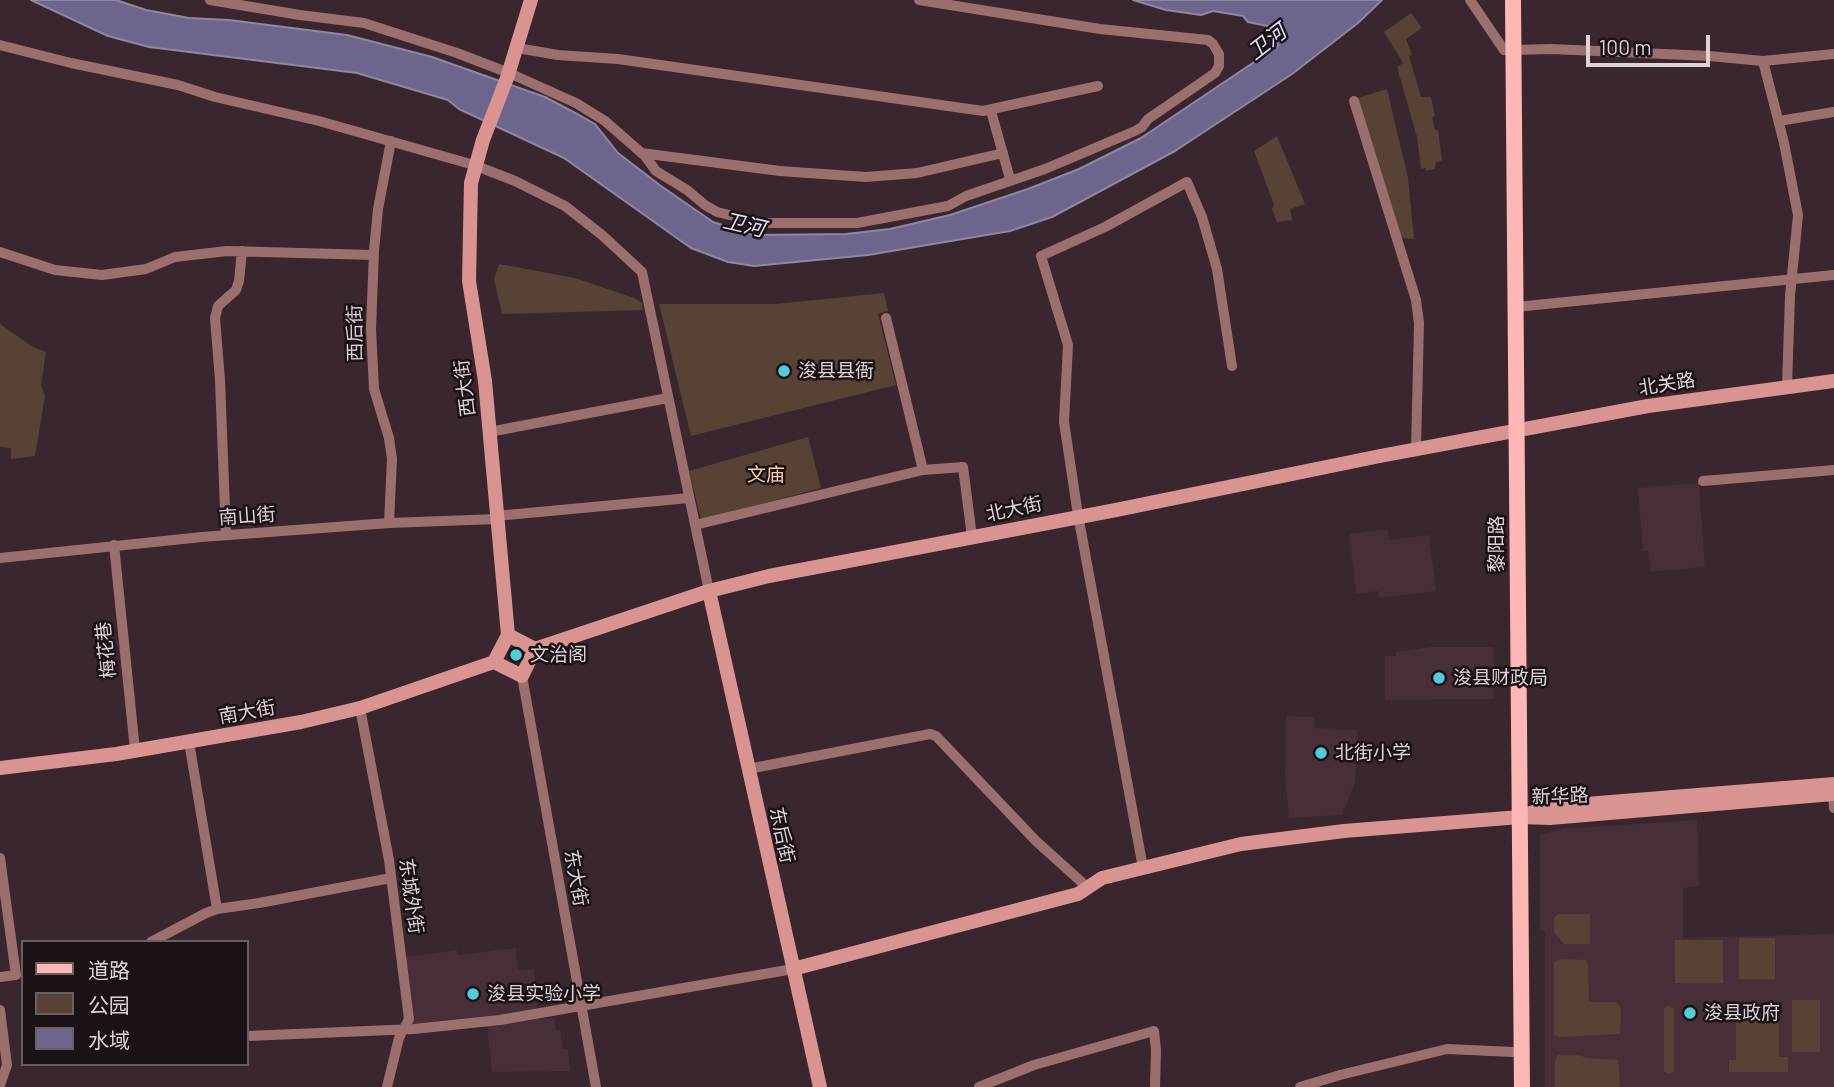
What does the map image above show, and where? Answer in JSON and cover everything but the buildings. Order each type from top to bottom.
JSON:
[{"type":"main road","name":"黎阳路","points":[[1504,0],[1509,50],[1516,307],[1512,431]]},
{"type":"main road","name":"黎阳路","points":[[1513,0],[1509,50],[1515,817],[1513,1087]]},
{"type":"main road","name":"黎阳路","points":[[1515,817],[1522,1087]]},
{"type":"street","points":[[210,0],[364,23],[457,53],[576,103],[605,121],[641,153],[656,172],[687,190],[705,205],[717,212],[764,223],[857,223],[948,206],[965,196],[1045,169],[1142,127],[1148,119],[1215,73],[1219,66],[1219,54],[1208,40],[1100,29],[919,0]]},
{"type":"street","name":"西大街","points":[[508,635],[485,381],[469,281],[471,183],[474,165],[508,76],[531,0]]},
{"type":"street","points":[[1470,0],[1509,50],[1696,55],[1763,61],[1834,54]]},
{"type":"street","points":[[0,45],[178,85],[215,97],[391,141],[474,165],[515,181],[565,206],[636,264],[642,272],[709,591]]},
{"type":"street","points":[[517,48],[558,55],[618,59],[889,99],[991,111],[1098,86]]},
{"type":"street","points":[[1763,61],[1779,121],[1798,215],[1787,347],[1787,386]]},
{"type":"street","points":[[1354,101],[1416,300],[1419,323],[1416,449]]},
{"type":"street","points":[[991,111],[1010,179]]},
{"type":"street","points":[[1779,121],[1834,112]]},
{"type":"street","name":"西后街","points":[[389,523],[392,459],[389,438],[376,398],[371,329],[378,209],[391,141]]},
{"type":"street","points":[[641,153],[780,172],[866,177],[917,173],[1003,153]]},
{"type":"street","points":[[1143,868],[1077,515],[1064,422],[1068,345],[1041,257],[1105,227],[1187,182],[1202,217],[1217,270],[1232,366]]},
{"type":"street","points":[[0,252],[55,270],[103,275],[146,270],[175,257],[215,251],[374,255]]},
{"type":"street","points":[[226,535],[215,318],[218,306],[236,290],[242,251]]},
{"type":"street","points":[[1516,307],[1792,277],[1834,275]]},
{"type":"street","points":[[886,318],[923,470]]},
{"type":"street","name":"北关路","points":[[1512,431],[1648,406],[1834,381]]},
{"type":"street","points":[[489,432],[668,398]]},
{"type":"street","name":"北大街","points":[[535,649],[709,591],[769,576],[1512,431]]},
{"type":"street","points":[[695,525],[949,466],[963,467],[972,537]]},
{"type":"street","points":[[1703,481],[1834,470]]},
{"type":"street","name":"南山街","points":[[0,558],[226,535],[497,518],[689,498]]},
{"type":"street","name":"梅花巷","points":[[114,545],[135,750]]},
{"type":"street","name":"东后街","points":[[709,591],[820,1087]]},
{"type":"street","points":[[508,635],[535,649],[522,676],[494,662],[508,635]]},
{"type":"street","name":"南大街","points":[[0,768],[189,742],[301,722],[360,708],[494,662]]},
{"type":"street","name":"东大街","points":[[522,676],[596,1087]]},
{"type":"street","name":"东城外街","points":[[360,708],[391,878],[409,1018],[399,1038],[387,1087]]},
{"type":"street","points":[[748,769],[930,734],[936,736],[1036,841],[1087,887]]},
{"type":"street","points":[[189,742],[217,909]]},
{"type":"street","name":"新华路","points":[[793,969],[1078,894],[1102,878],[1200,853],[1264,841],[1515,817],[1549,807],[1834,795]]},
{"type":"street","points":[[0,858],[19,975],[0,977]]},
{"type":"street","points":[[155,940],[194,918],[217,909],[391,878]]},
{"type":"street","points":[[248,1035],[404,1030],[500,1020],[793,969]]},
{"type":"street","points":[[0,1010],[8,1065],[0,1085]]},
{"type":"street","points":[[979,1087],[1034,1065],[1154,1031],[1154,1087]]},
{"type":"street","points":[[1300,1087],[1447,1049],[1513,1052]]},
{"type":"shaded area","points":[[1699,483],[1705,567],[1650,572],[1648,551],[1643,551],[1638,488]]},
{"type":"shaded area","points":[[1387,529],[1389,540],[1429,535],[1436,591],[1380,598],[1378,591],[1356,594],[1349,534]]},
{"type":"shaded area","name":"浚县财政局","points":[[1431,647],[1494,647],[1494,699],[1385,700],[1385,656],[1396,656],[1396,652]]},
{"type":"shaded area","name":"北街小学","points":[[1286,716],[1314,717],[1314,728],[1358,730],[1355,783],[1342,815],[1289,818],[1285,776]]},
{"type":"shaded area","name":"浚县政府","points":[[1697,820],[1699,886],[1683,888],[1683,938],[1834,934],[1834,1087],[1545,1087],[1545,931],[1540,931],[1540,835],[1559,829]]},
{"type":"shaded area","name":"浚县实验小学","points":[[516,948],[518,970],[534,969],[539,1019],[554,1018],[556,1031],[561,1031],[562,1049],[568,1049],[570,1071],[492,1072],[486,1017],[413,1026],[405,957],[457,950],[458,955]]},
{"type":"green space","points":[[1411,13],[1422,28],[1406,39],[1412,55],[1409,56],[1421,97],[1431,97],[1435,116],[1432,117],[1435,130],[1438,130],[1442,161],[1436,162],[1435,169],[1426,171],[1426,168],[1421,169],[1417,137],[1397,67],[1403,63],[1384,32]]},
{"type":"green space","points":[[1387,89],[1408,178],[1414,239],[1401,238],[1358,98]]},
{"type":"green space","points":[[1277,136],[1305,204],[1290,209],[1292,220],[1277,222],[1272,209],[1274,205],[1254,151]]},
{"type":"green space","points":[[499,264],[575,278],[634,298],[642,303],[643,310],[502,314],[494,279]]},
{"type":"green space","name":"浚县县衙","points":[[884,293],[888,311],[878,314],[896,385],[691,436],[659,304],[776,304]]},
{"type":"green space","points":[[0,324],[33,347],[46,352],[41,385],[45,396],[35,456],[11,459],[11,448],[0,447]]},
{"type":"green space","name":"文庙","points":[[808,437],[821,488],[701,520],[689,471]]},
{"type":"green space","points":[[1558,914],[1590,914],[1590,944],[1564,944],[1554,932],[1554,918]]},
{"type":"green space","points":[[1739,938],[1775,938],[1775,979],[1739,979]]},
{"type":"green space","points":[[1675,940],[1723,940],[1723,983],[1675,983]]},
{"type":"green space","points":[[1560,959],[1586,960],[1589,1002],[1615,1002],[1619,1005],[1620,1034],[1554,1035],[1554,963]]},
{"type":"green space","points":[[1792,1000],[1820,1000],[1820,1052],[1792,1052]]},
{"type":"green space","points":[[1669,1005],[1674,1009],[1674,1071],[1669,1074],[1664,1071],[1664,1008]]},
{"type":"green space","points":[[1736,1016],[1779,1016],[1779,1057],[1788,1057],[1788,1072],[1729,1072],[1729,1060],[1736,1060]]},
{"type":"green space","points":[[1558,1055],[1618,1060],[1620,1087],[1555,1087],[1555,1061]]},
{"type":"water","points":[[31,0],[116,0],[146,10],[189,18],[229,20],[347,35],[432,57],[545,97],[577,114],[595,124],[618,153],[713,222],[754,235],[846,234],[890,229],[950,215],[1028,189],[1079,169],[1141,138],[1278,46],[1272,27],[1248,22],[1243,16],[1213,11],[1201,15],[1166,10],[1133,0],[1382,0],[1358,23],[1292,74],[1175,151],[1052,217],[1010,231],[868,255],[754,266],[728,262],[691,248],[564,158],[459,109],[448,100],[357,73],[149,47],[108,36]]},
{"type":"place","name":"浚县县衙","points":[[784,371]]},
{"type":"place","name":"文治阁","points":[[516,655]]},
{"type":"place","name":"浚县财政局","points":[[1439,678]]},
{"type":"place","name":"北街小学","points":[[1321,753]]},
{"type":"place","name":"浚县实验小学","points":[[473,994]]},
{"type":"place","name":"浚县政府","points":[[1690,1013]]},
{"type":"water label","name":"卫河","points":[[1267,42]]},
{"type":"water label","name":"卫河","points":[[744,225]]}]
